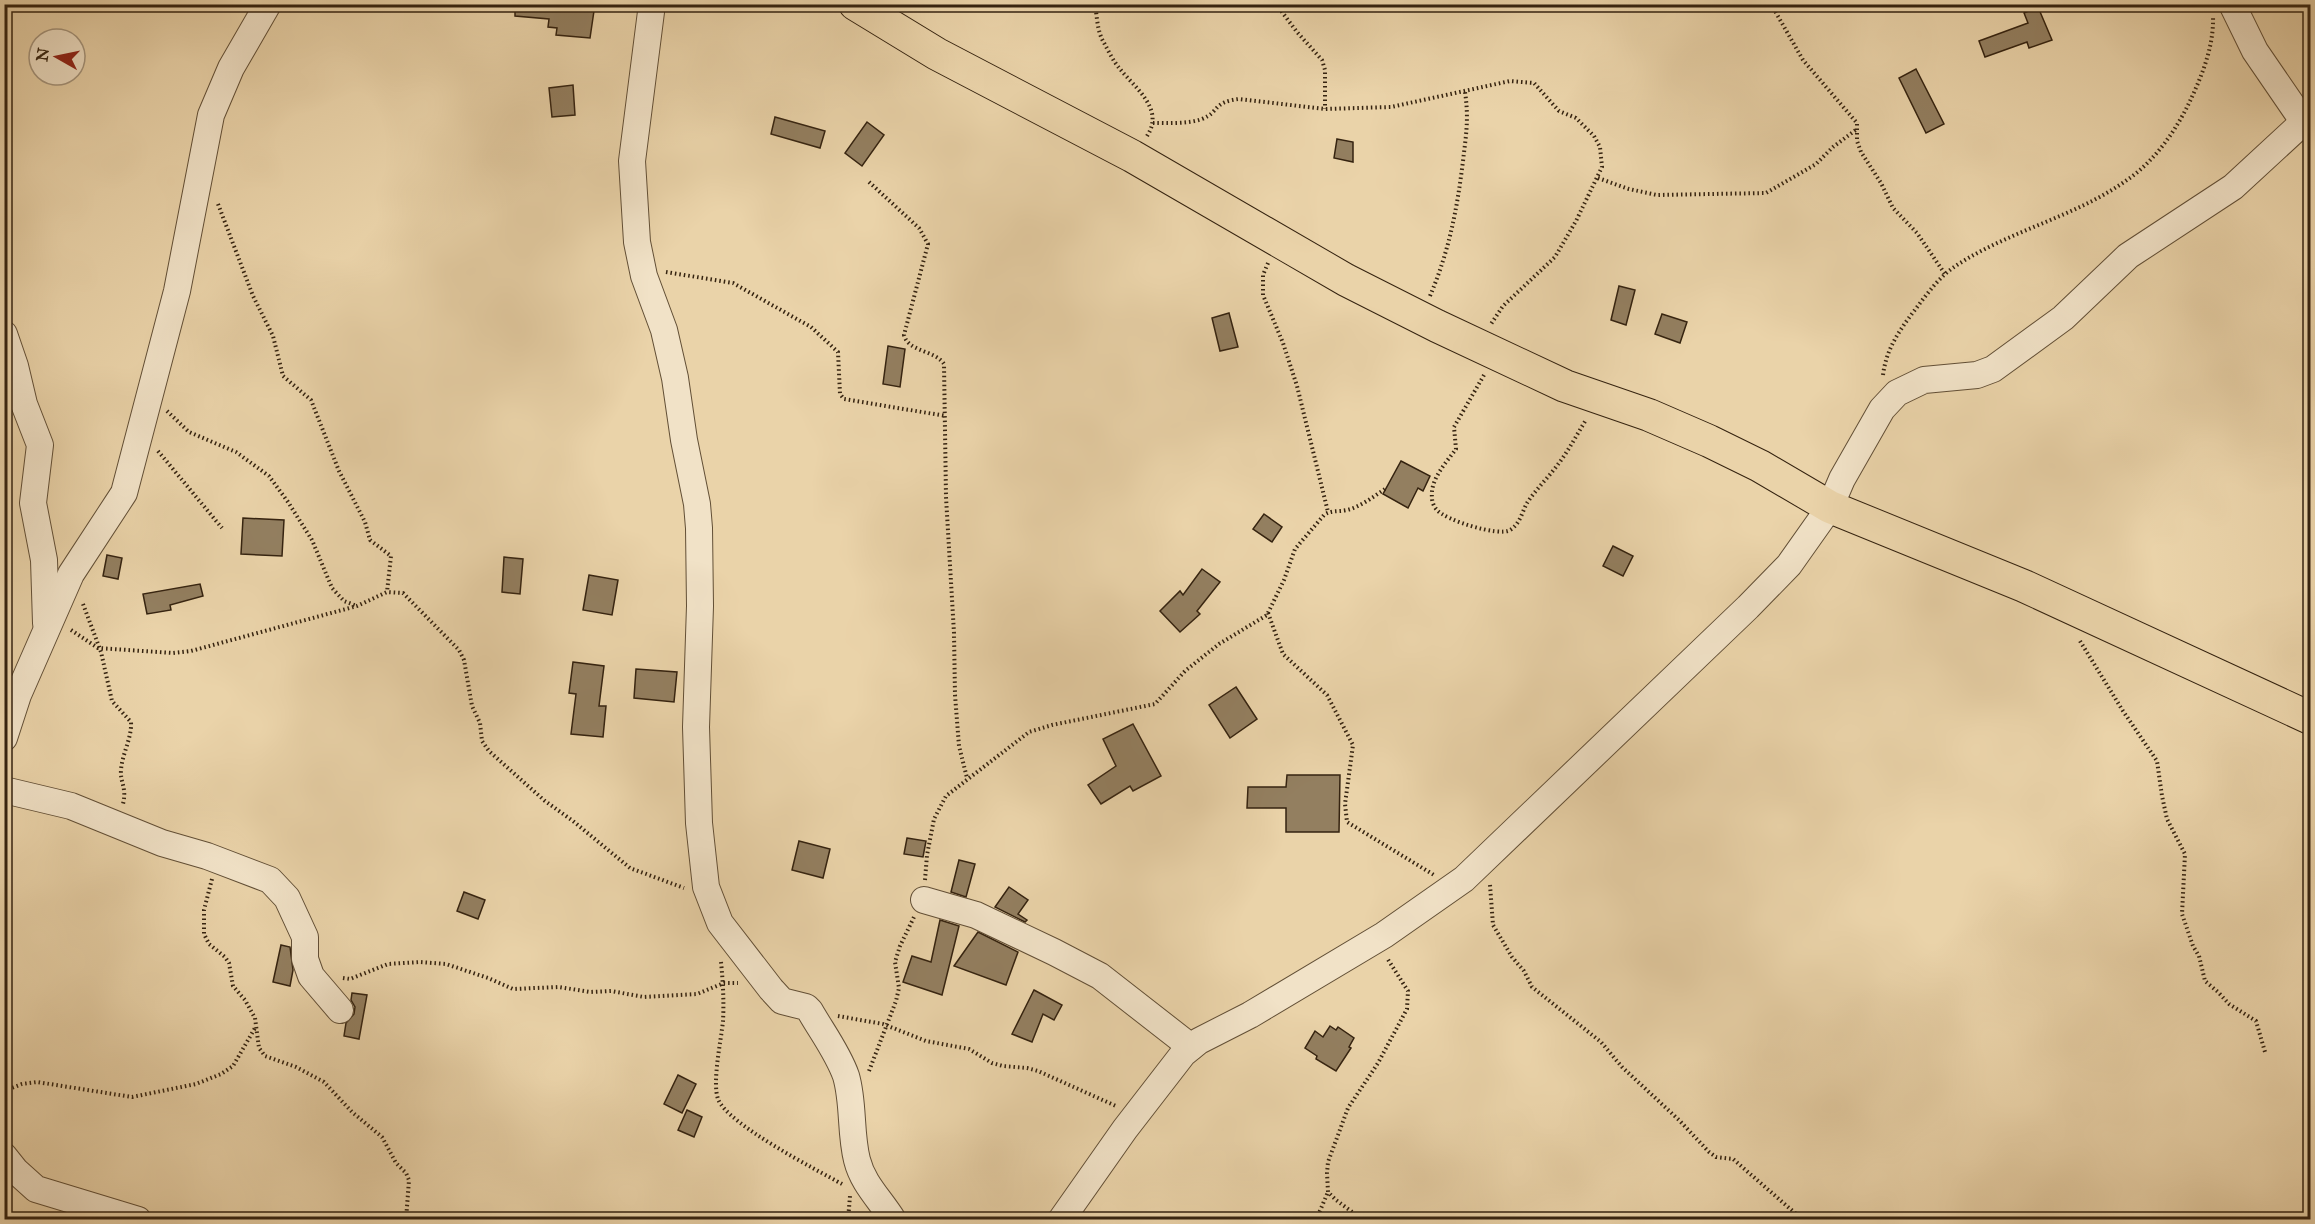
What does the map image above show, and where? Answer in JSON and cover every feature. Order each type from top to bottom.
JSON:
[{"type":"main road","points":[[855,4],[938,54],[1132,156],[1346,280],[1420,318],[1565,386],[1600,396],[1709,441],[1760,466],[1830,507],[2024,586],[2310,718]]},
{"type":"street","points":[[4,738],[18,695],[75,567],[121,500],[127,485],[139,430],[177,291],[212,115],[231,68],[268,4]]},
{"type":"street","points":[[652,4],[632,161],[640,263],[664,330],[675,378],[684,441],[697,504],[700,606],[696,727],[699,823],[706,887],[720,923],[771,989],[782,1001],[806,1007],[810,1011],[847,1078],[857,1161],[872,1194],[893,1220]]},
{"type":"street","points":[[1061,1220],[1136,1114],[1183,1054],[1199,1041],[1250,1015],[1375,941],[1452,887],[1490,854],[1748,607],[1789,566],[1830,507],[1842,479],[1882,409],[1897,393],[1913,383],[1924,380],[1977,375],[1993,369],[2063,318],[2128,256],[2233,187],[2307,118],[2222,10]]},
{"type":"street","points":[[4,334],[24,404],[40,445],[33,503],[44,560],[50,623]]},
{"type":"street","points":[[4,790],[71,806],[179,849],[264,876],[288,898],[305,937],[305,959],[312,978],[340,1010]]},
{"type":"street","points":[[924,900],[976,915],[1092,972],[1191,1047]]},
{"type":"street","points":[[4,1156],[16,1171],[36,1189],[138,1220]]},
{"type":"path","points":[[1095,4],[1099,32],[1103,41],[1119,68],[1148,103],[1153,123],[1149,133],[1132,156]]},
{"type":"path","points":[[1276,4],[1296,33],[1322,60],[1325,70],[1325,109]]},
{"type":"path","points":[[1771,4],[1803,60],[1857,123],[1857,141],[1861,152],[1881,183],[1893,208],[1917,233],[1945,274]]},
{"type":"path","points":[[1882,409],[1881,388],[1887,353],[1906,322],[1945,274],[1956,265],[2034,226],[2075,212],[2129,180],[2158,152],[2198,84],[2213,31],[2222,10]]},
{"type":"path","points":[[1153,123],[1200,119],[1220,102],[1239,99],[1325,109],[1391,107],[1510,81],[1534,83],[1559,111],[1576,118],[1594,136],[1600,147],[1602,167],[1576,221],[1555,257],[1503,306],[1485,349],[1483,380],[1454,427],[1456,450],[1438,473],[1432,493],[1436,510],[1460,522],[1497,532],[1505,532],[1513,528],[1528,502],[1560,462],[1600,396]]},
{"type":"path","points":[[1420,318],[1443,266],[1452,234],[1469,115],[1465,92]]},
{"type":"path","points":[[1598,178],[1629,189],[1658,195],[1766,193],[1816,164],[1833,147],[1857,129]]},
{"type":"path","points":[[869,182],[919,228],[928,244],[904,328],[904,338],[910,344],[940,358],[945,364],[946,497],[954,633],[955,695],[959,747],[967,778]]},
{"type":"path","points":[[216,198],[237,259],[273,336],[282,376],[311,400],[339,471],[365,522],[370,540],[391,556],[387,592]]},
{"type":"path","points":[[1277,240],[1263,275],[1263,295],[1283,343],[1297,386],[1328,512]]},
{"type":"path","points":[[640,263],[664,272],[733,283],[811,327],[838,352],[840,394],[844,399],[946,416]]},
{"type":"path","points":[[147,405],[168,412],[189,432],[236,452],[269,476],[312,540],[332,588],[344,602],[357,606]]},
{"type":"path","points":[[139,430],[189,486],[222,528]]},
{"type":"path","points":[[850,1104],[869,1070],[898,993],[895,968],[897,955],[924,900],[927,855],[937,810],[946,796],[1029,732],[1155,704],[1185,671],[1219,644],[1269,613],[1295,549],[1328,512],[1347,510],[1362,504],[1384,489]]},
{"type":"path","points":[[50,623],[64,625],[98,648],[191,651],[357,606],[387,592],[398,592],[407,596],[459,650],[464,660],[472,706],[480,723],[482,741],[489,751],[545,801],[630,868],[690,891]]},
{"type":"path","points":[[82,598],[106,669],[112,701],[128,716],[132,725],[121,769],[125,789],[123,816],[126,828]]},
{"type":"path","points":[[1269,613],[1283,654],[1327,694],[1352,740],[1345,804],[1347,822],[1405,855],[1452,887]]},
{"type":"path","points":[[2077,636],[2157,761],[2168,819],[2185,854],[2181,909],[2193,946],[2199,956],[2205,981],[2229,1004],[2256,1021],[2265,1052]]},
{"type":"path","points":[[1490,854],[1493,925],[1532,987],[1602,1042],[1622,1067],[1709,1152],[1716,1157],[1733,1159],[1803,1220]]},
{"type":"path","points":[[218,860],[204,910],[204,934],[209,944],[229,963],[232,986],[251,1009],[256,1026],[257,1042],[266,1056],[296,1067],[324,1082],[352,1113],[382,1137],[396,1163],[406,1173],[409,1180],[406,1220]]},
{"type":"path","points":[[1316,1220],[1328,1192],[1328,1162],[1348,1108],[1378,1063],[1407,1009],[1408,992],[1375,941]]},
{"type":"path","points":[[312,978],[332,973],[348,980],[388,964],[420,962],[446,964],[488,978],[509,989],[559,987],[590,992],[611,991],[644,997],[697,994],[724,984],[741,984]]},
{"type":"path","points":[[724,984],[723,1022],[717,1075],[717,1093],[720,1103],[755,1134],[851,1188],[848,1220]]},
{"type":"path","points":[[810,1011],[857,1021],[886,1024],[926,1041],[969,1049],[992,1063],[1038,1071],[1136,1114]]},
{"type":"path","points":[[4,1091],[22,1084],[37,1082],[132,1097],[196,1084],[221,1074],[233,1066],[256,1026]]},
{"type":"path","points":[[1328,1192],[1363,1220]]},
{"type":"building","points":[[515,4],[595,4],[590,38],[556,35],[557,28],[548,27],[549,19],[515,16]]},
{"type":"building","points":[[2038,7],[2052,40],[2029,48],[2027,42],[1985,57],[1979,41],[2028,23],[2024,13]]},
{"type":"building","points":[[1916,69],[1944,124],[1926,133],[1899,78]]},
{"type":"building","points":[[573,85],[575,115],[552,117],[549,88]]},
{"type":"building","points":[[775,117],[825,131],[820,148],[771,134]]},
{"type":"building","points":[[867,122],[884,135],[862,166],[845,153]]},
{"type":"building","points":[[1337,139],[1353,142],[1353,162],[1334,158]]},
{"type":"building","points":[[1619,286],[1635,290],[1626,325],[1611,320]]},
{"type":"building","points":[[1229,313],[1238,347],[1220,351],[1212,318]]},
{"type":"building","points":[[1662,314],[1687,322],[1680,343],[1655,334]]},
{"type":"building","points":[[888,346],[905,349],[900,387],[883,384]]},
{"type":"building","points":[[1401,461],[1430,476],[1423,491],[1418,488],[1408,508],[1383,494]]},
{"type":"building","points":[[1264,514],[1282,527],[1272,542],[1253,529]]},
{"type":"building","points":[[243,518],[284,520],[282,556],[241,554]]},
{"type":"building","points":[[1613,546],[1633,556],[1623,576],[1603,566]]},
{"type":"building","points":[[107,555],[122,558],[118,579],[103,576]]},
{"type":"building","points":[[504,557],[523,559],[520,594],[502,592]]},
{"type":"building","points":[[1202,569],[1220,582],[1197,611],[1200,614],[1180,632],[1160,611],[1180,591],[1183,595]]},
{"type":"building","points":[[589,575],[618,580],[612,615],[583,610]]},
{"type":"building","points":[[200,584],[203,596],[170,605],[171,610],[147,614],[143,594]]},
{"type":"building","points":[[573,662],[604,666],[599,706],[606,706],[603,737],[571,734],[576,694],[569,693]]},
{"type":"building","points":[[636,669],[677,672],[674,702],[634,698]]},
{"type":"building","points":[[1236,687],[1257,719],[1230,738],[1209,705]]},
{"type":"building","points":[[1133,724],[1161,776],[1133,791],[1130,786],[1101,804],[1088,785],[1116,766],[1103,739]]},
{"type":"building","points":[[1287,775],[1340,775],[1339,832],[1286,832],[1286,808],[1247,808],[1248,787],[1286,787]]},
{"type":"building","points":[[907,838],[926,841],[923,857],[904,854]]},
{"type":"building","points":[[799,841],[830,849],[823,878],[792,870]]},
{"type":"building","points":[[959,860],[975,864],[966,897],[951,892]]},
{"type":"building","points":[[1009,887],[1028,900],[1018,914],[1027,920],[1025,922],[995,907]]},
{"type":"building","points":[[464,892],[485,900],[478,919],[457,911]]},
{"type":"building","points":[[940,920],[959,926],[942,995],[903,982],[912,956],[931,962]]},
{"type":"building","points":[[978,932],[1018,952],[1006,985],[954,966]]},
{"type":"building","points":[[281,945],[290,947],[293,970],[290,986],[273,982]]},
{"type":"building","points":[[1034,990],[1062,1005],[1054,1020],[1043,1014],[1032,1042],[1012,1034]]},
{"type":"building","points":[[352,993],[367,995],[359,1039],[344,1036],[346,1023],[354,1014]]},
{"type":"building","points":[[1330,1026],[1336,1030],[1338,1027],[1354,1038],[1349,1047],[1351,1048],[1336,1071],[1316,1059],[1317,1056],[1305,1048],[1315,1031],[1323,1037]]},
{"type":"building","points":[[678,1075],[696,1084],[682,1113],[664,1104]]},
{"type":"building","points":[[687,1110],[702,1117],[694,1137],[678,1130]]}]
